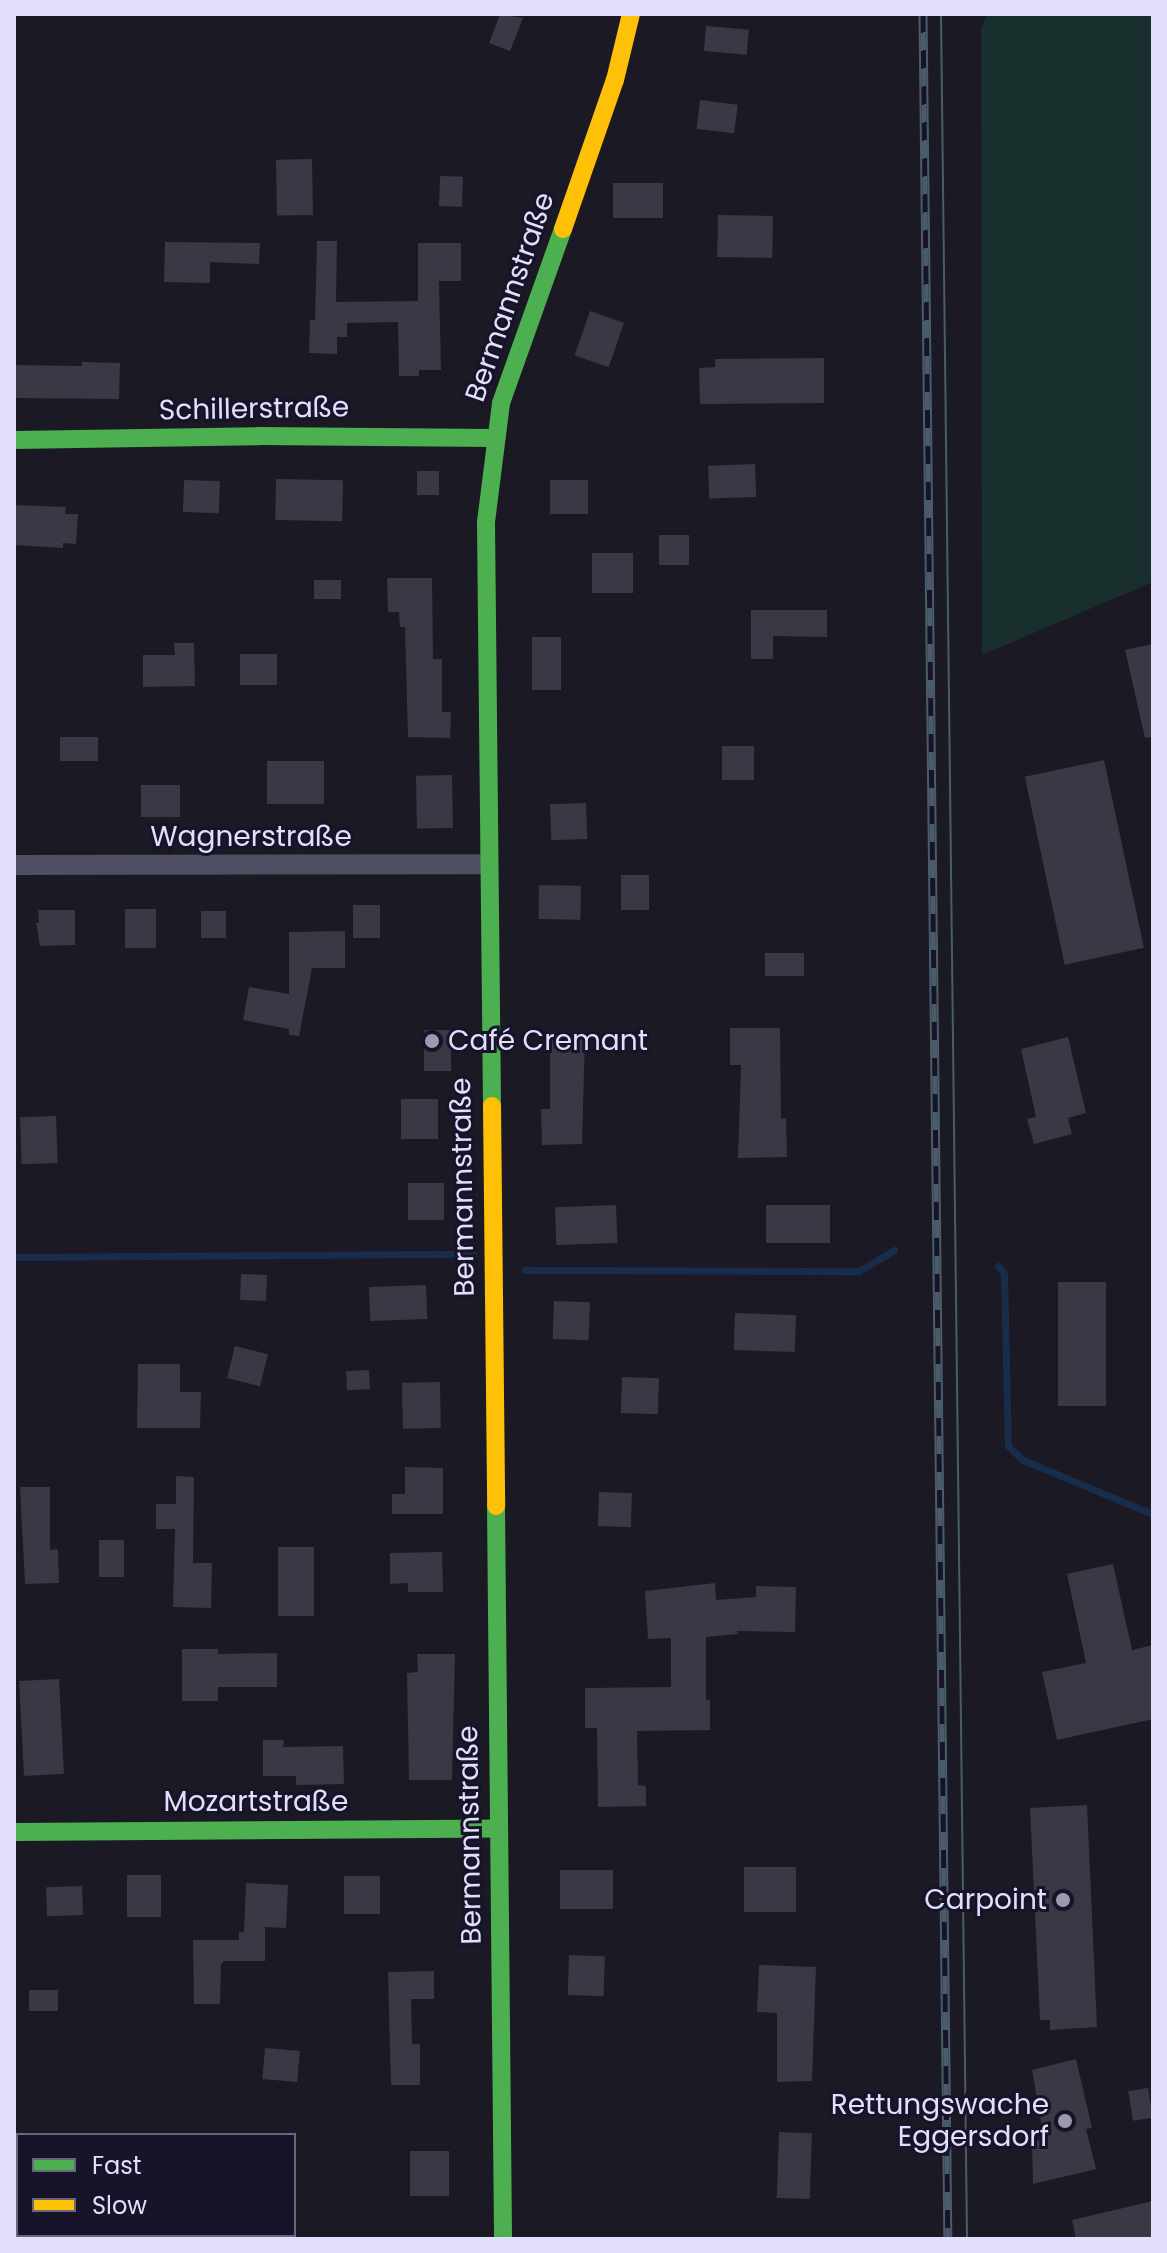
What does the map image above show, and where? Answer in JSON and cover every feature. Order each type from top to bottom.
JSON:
[{"type":"street","name":"Bermannstraße","points":[[503,2239],[486,522],[494,438],[510,372],[615,80],[631,14]]},
{"type":"street","name":"Schillerstraße","points":[[14,440],[259,436],[494,438]]},
{"type":"street","name":"Wagnerstraße","points":[[14,865],[487,864]]},
{"type":"street","name":"Mozartstraße","points":[[14,1832],[498,1829]]},
{"type":"green space","points":[[987,14],[1153,14],[1153,582],[982,655],[981,30]]},
{"type":"green space","points":[[14,2233],[16,2237],[94,2239],[14,2239]]},
{"type":"building","points":[[500,14],[523,18],[510,51],[489,43]]},
{"type":"building","points":[[706,26],[749,30],[747,55],[704,51]]},
{"type":"building","points":[[700,100],[738,105],[734,133],[696,129]]},
{"type":"building","points":[[312,159],[313,215],[277,216],[276,160]]},
{"type":"building","points":[[440,176],[463,177],[462,207],[439,206]]},
{"type":"building","points":[[613,183],[663,183],[663,218],[613,218]]},
{"type":"building","points":[[718,215],[773,216],[772,258],[717,257]]},
{"type":"building","points":[[317,241],[337,241],[336,302],[418,301],[418,243],[461,243],[461,281],[439,281],[441,370],[419,370],[419,376],[399,376],[398,322],[347,323],[347,337],[337,337],[337,354],[309,353],[310,320],[315,320]]},
{"type":"building","points":[[165,242],[260,243],[259,264],[210,262],[210,283],[164,282]]},
{"type":"building","points":[[590,311],[624,323],[609,367],[575,355]]},
{"type":"building","points":[[824,358],[824,403],[700,404],[699,368],[715,367],[715,359]]},
{"type":"building","points":[[82,362],[120,363],[119,399],[14,398],[14,365],[82,366]]},
{"type":"building","points":[[755,464],[756,497],[709,499],[708,466]]},
{"type":"building","points":[[417,471],[439,471],[439,495],[417,495]]},
{"type":"building","points":[[276,479],[343,480],[342,521],[275,520]]},
{"type":"building","points":[[184,480],[220,481],[219,513],[183,512]]},
{"type":"building","points":[[550,480],[588,480],[588,514],[550,514]]},
{"type":"building","points":[[14,505],[66,507],[65,514],[78,514],[76,544],[63,543],[63,548],[14,545]]},
{"type":"building","points":[[659,535],[689,535],[689,565],[659,565]]},
{"type":"building","points":[[592,553],[633,553],[633,593],[592,593]]},
{"type":"building","points":[[387,578],[432,578],[433,659],[442,659],[442,712],[451,712],[450,738],[408,737],[405,627],[400,627],[399,612],[388,612]]},
{"type":"building","points":[[314,580],[341,580],[341,599],[314,599]]},
{"type":"building","points":[[751,610],[827,610],[827,637],[773,636],[773,659],[751,659]]},
{"type":"building","points":[[532,637],[561,637],[561,690],[532,690]]},
{"type":"building","points":[[174,643],[194,643],[195,686],[143,687],[143,655],[175,655]]},
{"type":"building","points":[[1153,644],[1153,737],[1145,738],[1125,650]]},
{"type":"building","points":[[240,654],[277,654],[277,685],[240,685]]},
{"type":"building","points":[[60,737],[98,737],[98,761],[60,761]]},
{"type":"building","points":[[722,746],[754,746],[754,780],[722,780]]},
{"type":"building","points":[[1104,760],[1144,948],[1065,965],[1025,777]]},
{"type":"building","points":[[267,761],[324,761],[324,804],[267,804]]},
{"type":"building","points":[[452,775],[453,828],[417,829],[416,776]]},
{"type":"building","points":[[141,785],[180,785],[180,817],[141,817]]},
{"type":"building","points":[[586,803],[587,839],[551,840],[550,804]]},
{"type":"building","points":[[621,875],[649,875],[649,910],[621,910]]},
{"type":"building","points":[[539,885],[581,886],[580,920],[538,919]]},
{"type":"building","points":[[353,905],[380,905],[380,938],[353,938]]},
{"type":"building","points":[[125,909],[156,909],[156,948],[125,948]]},
{"type":"building","points":[[38,910],[75,910],[75,945],[40,946],[36,923],[39,923]]},
{"type":"building","points":[[201,911],[226,911],[226,938],[201,938]]},
{"type":"building","points":[[345,931],[345,968],[312,968],[299,1036],[289,1035],[289,1029],[243,1020],[249,987],[289,994],[289,932]]},
{"type":"building","points":[[765,953],[804,953],[804,976],[765,976]]},
{"type":"building","points":[[730,1028],[780,1028],[781,1119],[786,1118],[787,1157],[738,1158],[741,1065],[730,1065]]},
{"type":"building","points":[[424,1030],[451,1030],[451,1071],[424,1071]]},
{"type":"building","points":[[550,1036],[585,1036],[582,1144],[542,1145],[541,1109],[550,1109]]},
{"type":"building","points":[[1068,1037],[1086,1113],[1068,1118],[1072,1134],[1034,1144],[1027,1119],[1036,1117],[1021,1049]]},
{"type":"building","points":[[401,1099],[438,1099],[438,1139],[401,1139]]},
{"type":"building","points":[[56,1116],[58,1163],[22,1164],[20,1117]]},
{"type":"building","points":[[408,1183],[444,1183],[444,1220],[408,1220]]},
{"type":"building","points":[[616,1205],[617,1243],[556,1245],[555,1207]]},
{"type":"building","points":[[766,1205],[830,1205],[830,1243],[766,1243]]},
{"type":"building","points":[[241,1274],[267,1275],[266,1301],[240,1300]]},
{"type":"building","points":[[1058,1282],[1106,1282],[1106,1406],[1058,1406]]},
{"type":"building","points":[[426,1285],[427,1319],[370,1321],[369,1287]]},
{"type":"building","points":[[554,1301],[590,1302],[589,1340],[553,1339]]},
{"type":"building","points":[[735,1313],[796,1315],[795,1352],[734,1350]]},
{"type":"building","points":[[235,1346],[268,1354],[260,1386],[227,1378]]},
{"type":"building","points":[[138,1364],[180,1364],[180,1392],[201,1392],[200,1428],[137,1428]]},
{"type":"building","points":[[369,1370],[370,1389],[347,1390],[346,1371]]},
{"type":"building","points":[[622,1377],[659,1378],[658,1414],[621,1413]]},
{"type":"building","points":[[440,1382],[441,1428],[403,1429],[402,1383]]},
{"type":"building","points":[[405,1467],[443,1468],[443,1514],[392,1514],[392,1494],[405,1494]]},
{"type":"building","points":[[176,1476],[194,1477],[193,1563],[212,1563],[211,1608],[173,1607],[175,1529],[156,1529],[156,1504],[176,1504]]},
{"type":"building","points":[[20,1487],[50,1487],[50,1550],[58,1549],[59,1583],[25,1584]]},
{"type":"building","points":[[599,1492],[632,1493],[631,1527],[598,1526]]},
{"type":"building","points":[[99,1540],[124,1540],[124,1577],[99,1577]]},
{"type":"building","points":[[278,1547],[314,1547],[314,1616],[278,1616]]},
{"type":"building","points":[[442,1552],[443,1592],[408,1592],[408,1583],[390,1584],[390,1553]]},
{"type":"building","points":[[1113,1564],[1132,1650],[1153,1645],[1153,1719],[1057,1740],[1042,1672],[1086,1663],[1067,1574]]},
{"type":"building","points":[[715,1583],[716,1600],[756,1597],[756,1586],[796,1587],[795,1632],[737,1631],[738,1634],[706,1637],[706,1700],[710,1700],[710,1730],[637,1731],[638,1785],[646,1786],[646,1806],[598,1807],[597,1728],[585,1728],[585,1688],[671,1687],[671,1638],[648,1639],[645,1591]]},
{"type":"building","points":[[182,1649],[218,1649],[218,1654],[277,1653],[277,1687],[218,1687],[218,1701],[182,1701]]},
{"type":"building","points":[[417,1654],[455,1654],[452,1780],[409,1780],[407,1673],[418,1672]]},
{"type":"building","points":[[59,1679],[64,1774],[24,1776],[19,1681]]},
{"type":"building","points":[[263,1740],[284,1740],[283,1747],[343,1746],[344,1784],[296,1785],[296,1776],[263,1776]]},
{"type":"building","name":"Carpoint","points":[[1087,1805],[1097,2027],[1050,2030],[1050,2020],[1040,2020],[1030,1808]]},
{"type":"building","points":[[744,1867],[796,1867],[796,1912],[744,1912]]},
{"type":"building","points":[[560,1870],[613,1870],[613,1909],[560,1909]]},
{"type":"building","points":[[127,1875],[161,1875],[161,1917],[127,1917]]},
{"type":"building","points":[[344,1876],[380,1876],[380,1914],[344,1914]]},
{"type":"building","points":[[246,1883],[288,1885],[286,1928],[265,1927],[265,1961],[224,1961],[221,1964],[220,2004],[194,2004],[193,1940],[239,1940],[239,1932],[244,1932]]},
{"type":"building","points":[[82,1886],[83,1915],[47,1916],[46,1887]]},
{"type":"building","points":[[569,1955],[605,1956],[604,1996],[568,1995]]},
{"type":"building","points":[[759,1965],[816,1967],[812,2081],[777,2082],[777,2013],[757,2012]]},
{"type":"building","points":[[434,1971],[434,1999],[411,1999],[412,2044],[420,2044],[420,2085],[391,2085],[388,1972]]},
{"type":"building","points":[[29,1990],[58,1990],[58,2011],[29,2011]]},
{"type":"building","points":[[265,2048],[300,2051],[297,2082],[262,2079]]},
{"type":"building","name":"Rettungswache Eggersdorf","points":[[1076,2059],[1092,2128],[1086,2129],[1096,2169],[1033,2184],[1032,2142],[1044,2139],[1032,2070]]},
{"type":"building","points":[[1148,2088],[1153,2118],[1133,2121],[1128,2091]]},
{"type":"building","points":[[779,2132],[812,2133],[810,2199],[777,2198]]},
{"type":"building","points":[[410,2151],[449,2151],[449,2196],[410,2196]]},
{"type":"building","points":[[1153,2201],[1153,2239],[1076,2239],[1072,2220]]},
{"type":"waterway","points":[[525,1270],[859,1271],[894,1250]]},
{"type":"waterway","points":[[14,1257],[473,1254]]},
{"type":"waterway","points":[[998,1266],[1004,1273],[1008,1446],[1023,1460],[1153,1514]]},
{"type":"tram line","points":[[941,14],[967,2239]]},
{"type":"railway","points":[[923,14],[948,2239]]},
{"type":"traffic: fast","points":[[492,1106],[486,522],[501,403],[563,229]]},
{"type":"traffic: fast","points":[[14,440],[259,436],[494,438]]},
{"type":"traffic: fast","points":[[496,1506],[503,2239]]},
{"type":"traffic: fast","points":[[14,1832],[498,1829]]},
{"type":"traffic: slow","points":[[563,229],[615,80],[631,14]]},
{"type":"traffic: slow","points":[[492,1106],[496,1506]]},
{"type":"place","name":"Café Cremant","points":[[432,1041]]},
{"type":"place","name":"Carpoint","points":[[1063,1900]]},
{"type":"place","name":"Rettungswache Eggersdorf","points":[[1065,2121]]}]
